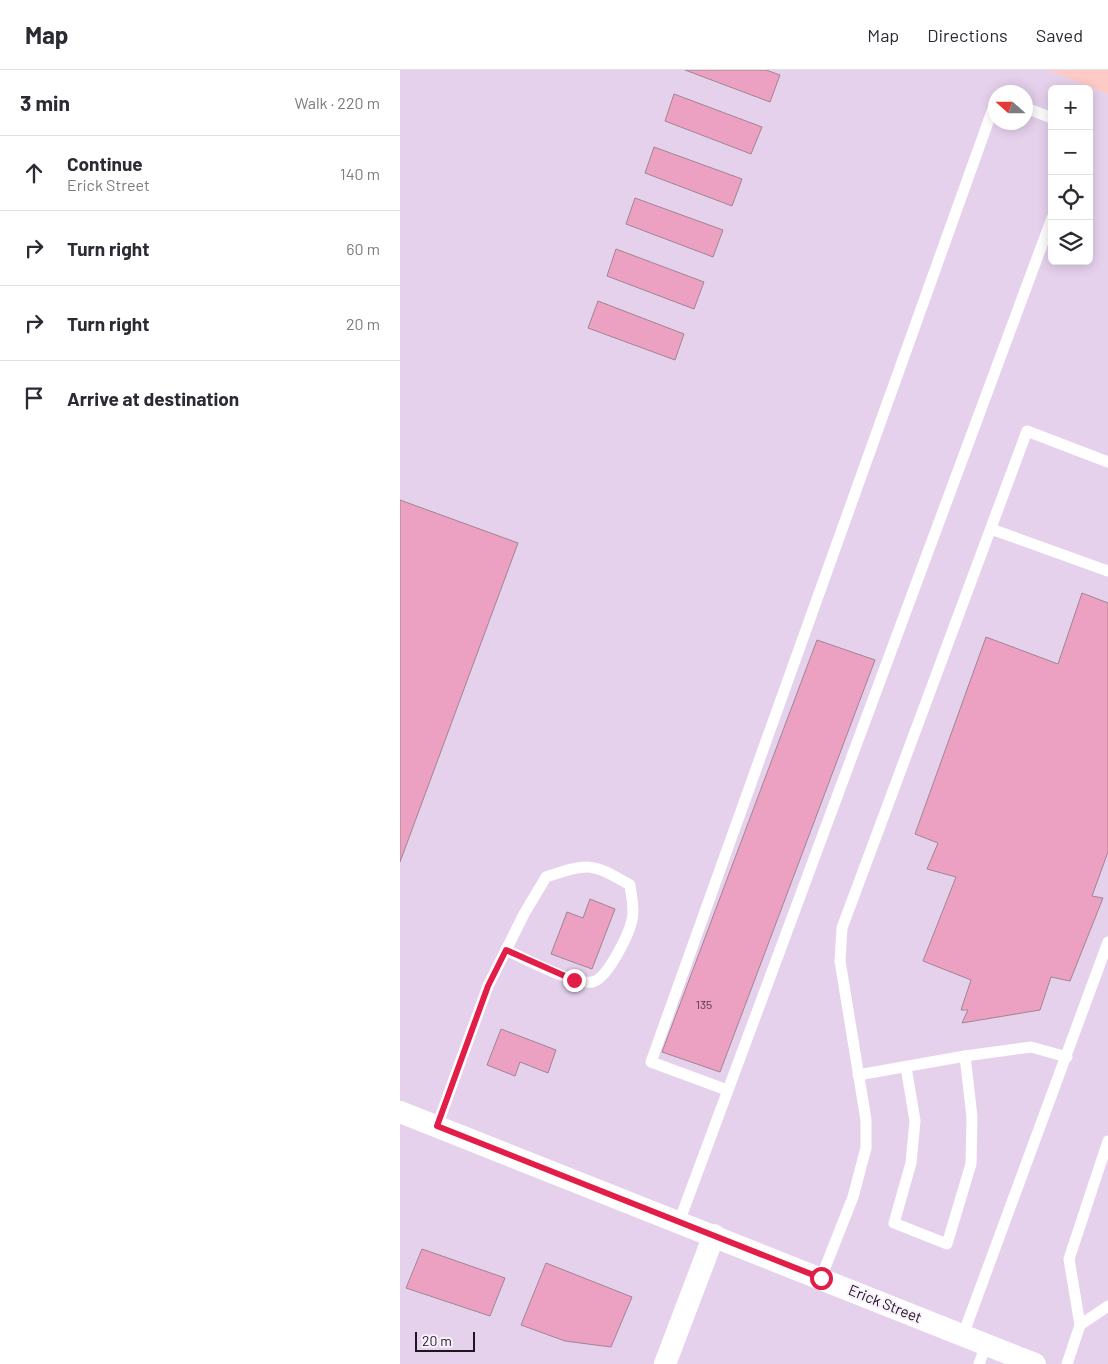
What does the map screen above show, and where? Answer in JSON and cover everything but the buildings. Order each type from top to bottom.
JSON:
[{"type":"street","name":"Erick Street","points":[[400,1112],[714,1235],[963,1336],[982,1354],[1035,1364]]},
{"type":"street","points":[[665,1364],[714,1235]]},
{"type":"lane","points":[[1033,111],[1048,116]]},
{"type":"lane","points":[[727,1090],[650,1062],[988,122]]},
{"type":"lane","points":[[679,1222],[1051,220]]},
{"type":"lane","points":[[821,1278],[852,1197],[866,1148],[866,1120],[840,962],[842,928],[1028,431],[1108,462]]},
{"type":"lane","points":[[991,529],[1108,572]]},
{"type":"lane","points":[[437,1126],[488,986],[506,950],[524,914],[546,877],[578,866],[601,868],[630,885],[633,919],[619,950],[603,977],[592,982],[574,980],[506,950]]},
{"type":"lane","points":[[963,1336],[1108,942]]},
{"type":"lane","points":[[858,1075],[965,1056],[1031,1047],[1067,1057]]},
{"type":"lane","points":[[906,1066],[914,1121],[911,1163],[894,1223],[947,1244],[971,1164],[972,1117],[965,1056]]},
{"type":"lane","points":[[1067,1364],[1080,1325],[1069,1259],[1108,1141]]},
{"type":"lane","points":[[1080,1325],[1108,1306]]},
{"type":"shaded area","points":[[400,70],[1048,70],[1086,85],[1048,85],[1048,265],[1093,265],[1093,88],[1108,94],[1108,1364],[400,1364]]},
{"type":"shaded area","points":[[1048,70],[1108,70],[1108,94],[1093,88],[1093,85],[1086,85]]},
{"type":"route","points":[[574,980],[506,950],[488,986],[468,1037],[437,1126],[821,1278]]}]
